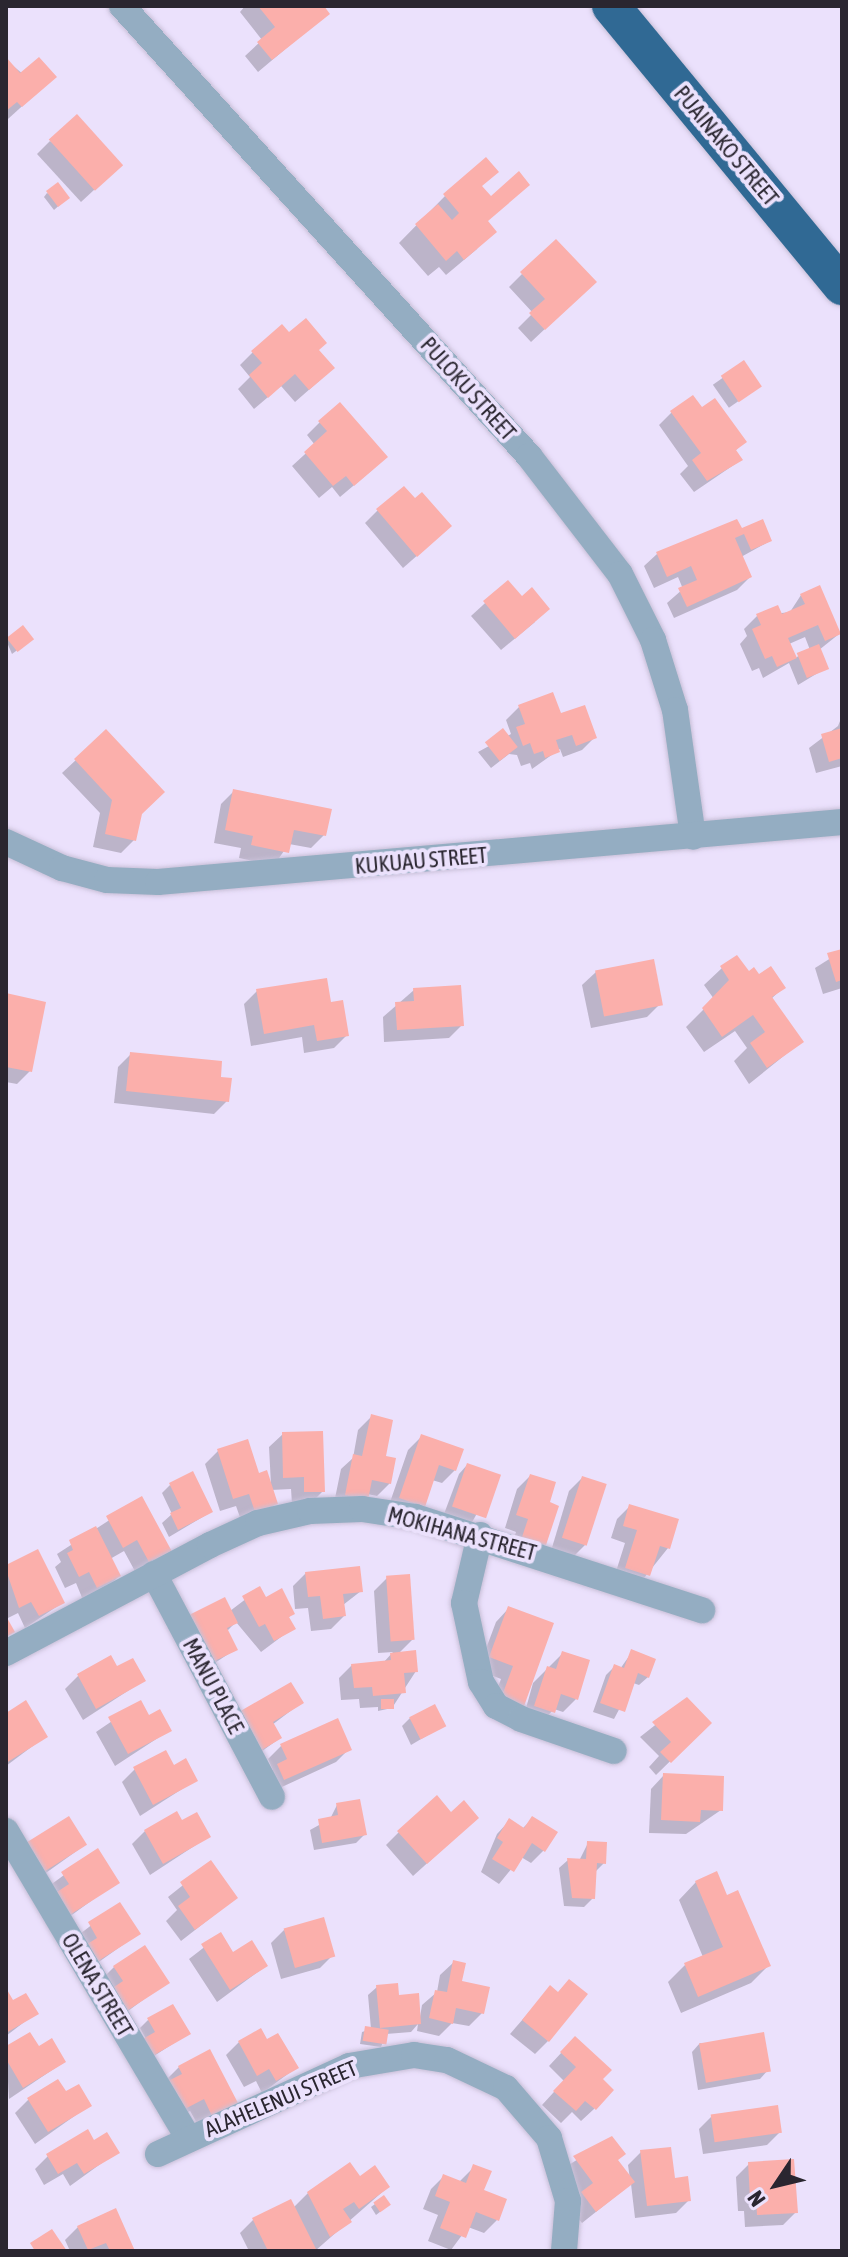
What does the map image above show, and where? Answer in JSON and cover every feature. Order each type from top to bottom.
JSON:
[{"type":"highway","name":"PUAINAKO STREET","points":[[611,6],[842,286]]},
{"type":"street","name":"PULOKU STREET","points":[[122,6],[529,456],[620,574],[653,640],[675,710],[693,837]]},
{"type":"street","name":"KUKUAU STREET","points":[[6,842],[62,868],[107,880],[158,882],[842,822]]},
{"type":"street","name":"MOKIHANA STREET","points":[[6,1653],[258,1523],[310,1511],[362,1509],[480,1535],[702,1610]]},
{"type":"street","points":[[480,1535],[464,1603],[481,1682],[496,1706],[521,1719],[614,1751]]},
{"type":"street","name":"MANU PLACE","points":[[154,1574],[272,1797]]},
{"type":"street","name":"OLENA STREET","points":[[6,1831],[189,2139]]},
{"type":"street","name":"ALAHELENUI STREET","points":[[158,2154],[349,2066],[381,2057],[447,2060],[506,2088],[549,2138],[568,2201],[564,2251]]},
{"type":"building","points":[[258,6],[324,6],[330,14],[272,60],[257,42],[275,27]]},
{"type":"building","points":[[6,57],[20,73],[39,57],[57,77],[22,107],[17,102],[6,111]]},
{"type":"building","points":[[77,114],[123,165],[95,191],[49,139]]},
{"type":"building","points":[[486,157],[499,172],[482,186],[491,196],[519,171],[530,185],[488,221],[497,232],[464,260],[457,251],[446,261],[415,224],[438,204],[452,220],[459,213],[443,194]]},
{"type":"building","points":[[58,182],[70,198],[58,207],[46,191]]},
{"type":"building","points":[[556,239],[597,282],[545,330],[529,313],[545,299],[520,272]]},
{"type":"building","points":[[306,318],[327,343],[319,350],[335,368],[309,390],[295,374],[268,398],[249,375],[262,363],[251,351],[282,324],[289,332]]},
{"type":"building","points":[[744,360],[762,387],[739,402],[721,376]]},
{"type":"building","points":[[693,395],[702,407],[715,398],[747,442],[736,450],[743,460],[707,481],[692,460],[701,453],[670,411]]},
{"type":"building","points":[[340,402],[388,457],[354,486],[346,476],[333,486],[304,452],[327,431],[318,421]]},
{"type":"building","points":[[404,486],[415,498],[422,492],[452,526],[417,557],[376,509]]},
{"type":"building","points":[[737,519],[742,528],[763,519],[772,541],[751,550],[744,534],[735,538],[752,577],[687,607],[678,588],[697,580],[691,566],[667,577],[656,552]]},
{"type":"building","points":[[508,580],[522,596],[532,587],[550,609],[515,639],[483,601]]},
{"type":"building","points":[[820,585],[841,634],[825,641],[818,625],[788,638],[797,658],[777,667],[772,656],[765,659],[752,629],[761,625],[756,614],[778,605],[782,614],[805,604],[800,594]]},
{"type":"building","points":[[23,625],[34,639],[18,652],[6,638]]},
{"type":"building","points":[[819,644],[829,669],[807,678],[797,653]]},
{"type":"building","points":[[553,692],[561,713],[585,705],[597,738],[576,746],[572,735],[556,740],[560,752],[545,758],[543,751],[534,754],[530,743],[523,746],[516,727],[525,724],[518,705]]},
{"type":"building","points":[[503,728],[518,747],[500,761],[485,742]]},
{"type":"building","points":[[842,728],[842,758],[829,762],[821,734]]},
{"type":"building","points":[[106,729],[165,792],[142,814],[136,841],[105,834],[112,800],[74,759]]},
{"type":"building","points":[[233,789],[332,809],[326,836],[294,830],[289,853],[251,845],[253,836],[225,830]]},
{"type":"building","points":[[842,949],[842,980],[836,982],[827,953]]},
{"type":"building","points":[[737,955],[749,971],[754,967],[759,974],[771,966],[786,988],[772,997],[804,1042],[767,1068],[750,1043],[765,1032],[753,1015],[722,1037],[702,1008],[729,980],[720,966]]},
{"type":"building","points":[[654,959],[663,1005],[604,1017],[595,970]]},
{"type":"building","points":[[327,978],[331,1002],[343,1000],[349,1036],[317,1041],[314,1025],[264,1034],[256,989]]},
{"type":"building","points":[[461,985],[464,1026],[397,1030],[395,1002],[414,1001],[413,988]]},
{"type":"building","points":[[6,993],[46,1002],[32,1072],[6,1067]]},
{"type":"building","points":[[130,1052],[222,1061],[221,1077],[232,1078],[229,1102],[126,1091]]},
{"type":"building","points":[[371,1414],[393,1420],[386,1456],[396,1458],[391,1484],[372,1480],[368,1500],[345,1495],[353,1454],[362,1456]]},
{"type":"building","points":[[323,1431],[325,1492],[304,1492],[304,1477],[283,1478],[282,1432]]},
{"type":"building","points":[[421,1434],[464,1449],[456,1471],[439,1465],[425,1507],[399,1498]]},
{"type":"building","points":[[248,1439],[259,1473],[267,1470],[278,1504],[255,1512],[249,1494],[233,1499],[217,1449]]},
{"type":"building","points":[[467,1463],[501,1475],[486,1518],[452,1506]]},
{"type":"building","points":[[193,1471],[213,1512],[178,1530],[170,1513],[181,1508],[169,1483]]},
{"type":"building","points":[[530,1474],[556,1482],[550,1502],[559,1506],[546,1545],[522,1537],[528,1519],[516,1515]]},
{"type":"building","points":[[582,1476],[607,1484],[587,1546],[562,1538]]},
{"type":"building","points":[[142,1496],[176,1559],[159,1568],[154,1559],[149,1562],[137,1540],[123,1548],[106,1516]]},
{"type":"building","points":[[629,1504],[679,1519],[670,1549],[660,1546],[650,1576],[625,1568],[637,1530],[623,1526]]},
{"type":"building","points":[[96,1526],[121,1576],[97,1588],[89,1572],[79,1577],[67,1553],[73,1550],[69,1540]]},
{"type":"building","points":[[38,1549],[65,1603],[39,1616],[31,1602],[19,1608],[6,1570],[6,1565]]},
{"type":"building","points":[[360,1566],[363,1592],[343,1594],[346,1616],[323,1619],[320,1596],[308,1597],[305,1572]]},
{"type":"building","points":[[410,1574],[415,1640],[391,1642],[386,1576]]},
{"type":"building","points":[[260,1586],[266,1597],[282,1588],[295,1614],[289,1617],[296,1629],[274,1641],[265,1624],[259,1627],[242,1596]]},
{"type":"building","points":[[225,1597],[238,1623],[227,1628],[238,1650],[208,1664],[185,1617]]},
{"type":"building","points":[[508,1606],[554,1623],[523,1709],[500,1701],[513,1666],[489,1657]]},
{"type":"building","points":[[6,1616],[15,1632],[6,1637]]},
{"type":"building","points":[[631,1649],[656,1659],[649,1678],[638,1673],[625,1712],[600,1703],[614,1664],[624,1668]]},
{"type":"building","points":[[416,1650],[418,1672],[404,1673],[406,1693],[373,1696],[372,1687],[354,1688],[351,1664],[391,1660],[390,1653]]},
{"type":"building","points":[[562,1651],[590,1660],[578,1700],[561,1694],[555,1713],[534,1706],[547,1666],[556,1669]]},
{"type":"building","points":[[111,1655],[117,1666],[133,1658],[146,1681],[96,1709],[77,1674]]},
{"type":"building","points":[[291,1682],[304,1703],[273,1722],[282,1738],[260,1751],[237,1713]]},
{"type":"building","points":[[687,1697],[712,1723],[671,1763],[660,1752],[671,1742],[652,1722]]},
{"type":"building","points":[[381,1699],[394,1699],[394,1709],[381,1709]]},
{"type":"building","points":[[26,1700],[48,1737],[6,1763],[6,1713]]},
{"type":"building","points":[[141,1700],[149,1715],[160,1709],[172,1731],[128,1754],[108,1717]]},
{"type":"building","points":[[435,1704],[446,1726],[421,1739],[409,1717]]},
{"type":"building","points":[[338,1718],[352,1750],[284,1780],[277,1764],[287,1759],[280,1744]]},
{"type":"building","points":[[166,1750],[174,1765],[186,1758],[198,1781],[153,1805],[133,1767]]},
{"type":"building","points":[[663,1773],[724,1776],[723,1811],[701,1810],[700,1822],[661,1820]]},
{"type":"building","points":[[437,1795],[451,1812],[464,1800],[479,1818],[427,1864],[397,1831]]},
{"type":"building","points":[[360,1799],[367,1835],[322,1843],[318,1819],[338,1815],[336,1803]]},
{"type":"building","points":[[177,1811],[182,1820],[197,1812],[211,1837],[163,1864],[144,1830]]},
{"type":"building","points":[[69,1816],[87,1845],[42,1873],[24,1844]]},
{"type":"building","points":[[532,1816],[558,1832],[545,1852],[532,1843],[514,1872],[492,1859],[503,1842],[497,1838],[509,1818],[524,1828]]},
{"type":"building","points":[[587,1841],[607,1842],[606,1864],[597,1863],[595,1899],[572,1898],[567,1858],[586,1859]]},
{"type":"building","points":[[98,1848],[120,1883],[68,1916],[54,1894],[69,1884],[61,1872]]},
{"type":"building","points":[[211,1860],[238,1898],[195,1930],[178,1906],[190,1897],[180,1882]]},
{"type":"building","points":[[717,1871],[727,1895],[738,1890],[771,1966],[698,1997],[684,1963],[723,1947],[695,1881]]},
{"type":"building","points":[[120,1902],[141,1934],[95,1963],[84,1946],[97,1938],[88,1922]]},
{"type":"building","points":[[324,1917],[335,1956],[295,1968],[284,1929]]},
{"type":"building","points":[[221,1932],[233,1952],[252,1940],[268,1966],[230,1990],[201,1944]]},
{"type":"building","points":[[145,1945],[170,1983],[125,2012],[111,1989],[123,1981],[113,1966]]},
{"type":"building","points":[[453,1960],[466,1963],[462,1981],[490,1987],[484,2014],[456,2008],[453,2024],[429,2018],[435,1990],[447,1992]]},
{"type":"building","points":[[569,1979],[588,1994],[549,2042],[522,2020],[550,1985],[558,1992]]},
{"type":"building","points":[[398,1983],[399,1995],[419,1993],[421,2024],[380,2028],[376,1985]]},
{"type":"building","points":[[6,1988],[13,2000],[26,1993],[39,2014],[6,2033]]},
{"type":"building","points":[[173,2004],[191,2034],[149,2058],[139,2041],[155,2032],[147,2018]]},
{"type":"building","points":[[365,2026],[389,2030],[386,2045],[363,2041]]},
{"type":"building","points":[[261,2028],[267,2039],[278,2033],[299,2068],[276,2081],[269,2069],[257,2076],[238,2041]]},
{"type":"building","points":[[30,2032],[39,2046],[52,2038],[66,2062],[23,2088],[6,2059],[6,2046]]},
{"type":"building","points":[[764,2032],[771,2071],[706,2083],[699,2043]]},
{"type":"building","points":[[575,2036],[612,2070],[603,2079],[614,2090],[596,2110],[585,2101],[576,2111],[553,2091],[576,2067],[560,2052]]},
{"type":"building","points":[[210,2049],[238,2103],[212,2116],[204,2099],[181,2111],[166,2082],[182,2074],[178,2066]]},
{"type":"building","points":[[58,2079],[66,2091],[79,2084],[92,2106],[48,2132],[27,2098]]},
{"type":"building","points":[[778,2105],[782,2133],[715,2142],[711,2114]]},
{"type":"building","points":[[88,2129],[94,2140],[107,2132],[120,2153],[84,2174],[77,2163],[58,2174],[46,2154]]},
{"type":"building","points":[[612,2136],[626,2154],[618,2160],[635,2182],[596,2212],[581,2192],[593,2183],[573,2156]]},
{"type":"building","points":[[671,2147],[675,2178],[688,2176],[691,2201],[647,2206],[640,2150]]},
{"type":"building","points":[[794,2159],[798,2213],[757,2215],[756,2199],[750,2199],[748,2162]]},
{"type":"building","points":[[350,2162],[360,2176],[375,2165],[390,2187],[359,2209],[354,2202],[343,2209],[352,2222],[330,2237],[307,2192]]},
{"type":"building","points":[[473,2164],[492,2171],[484,2190],[507,2199],[499,2221],[476,2212],[466,2238],[440,2228],[450,2202],[435,2196],[443,2174],[466,2183]]},
{"type":"building","points":[[384,2195],[391,2205],[380,2212],[373,2202]]},
{"type":"building","points":[[291,2199],[317,2251],[268,2251],[252,2218]]},
{"type":"building","points":[[116,2208],[135,2251],[110,2251],[106,2243],[88,2250],[77,2226]]},
{"type":"building","points":[[52,2229],[67,2251],[35,2251],[30,2243]]}]
